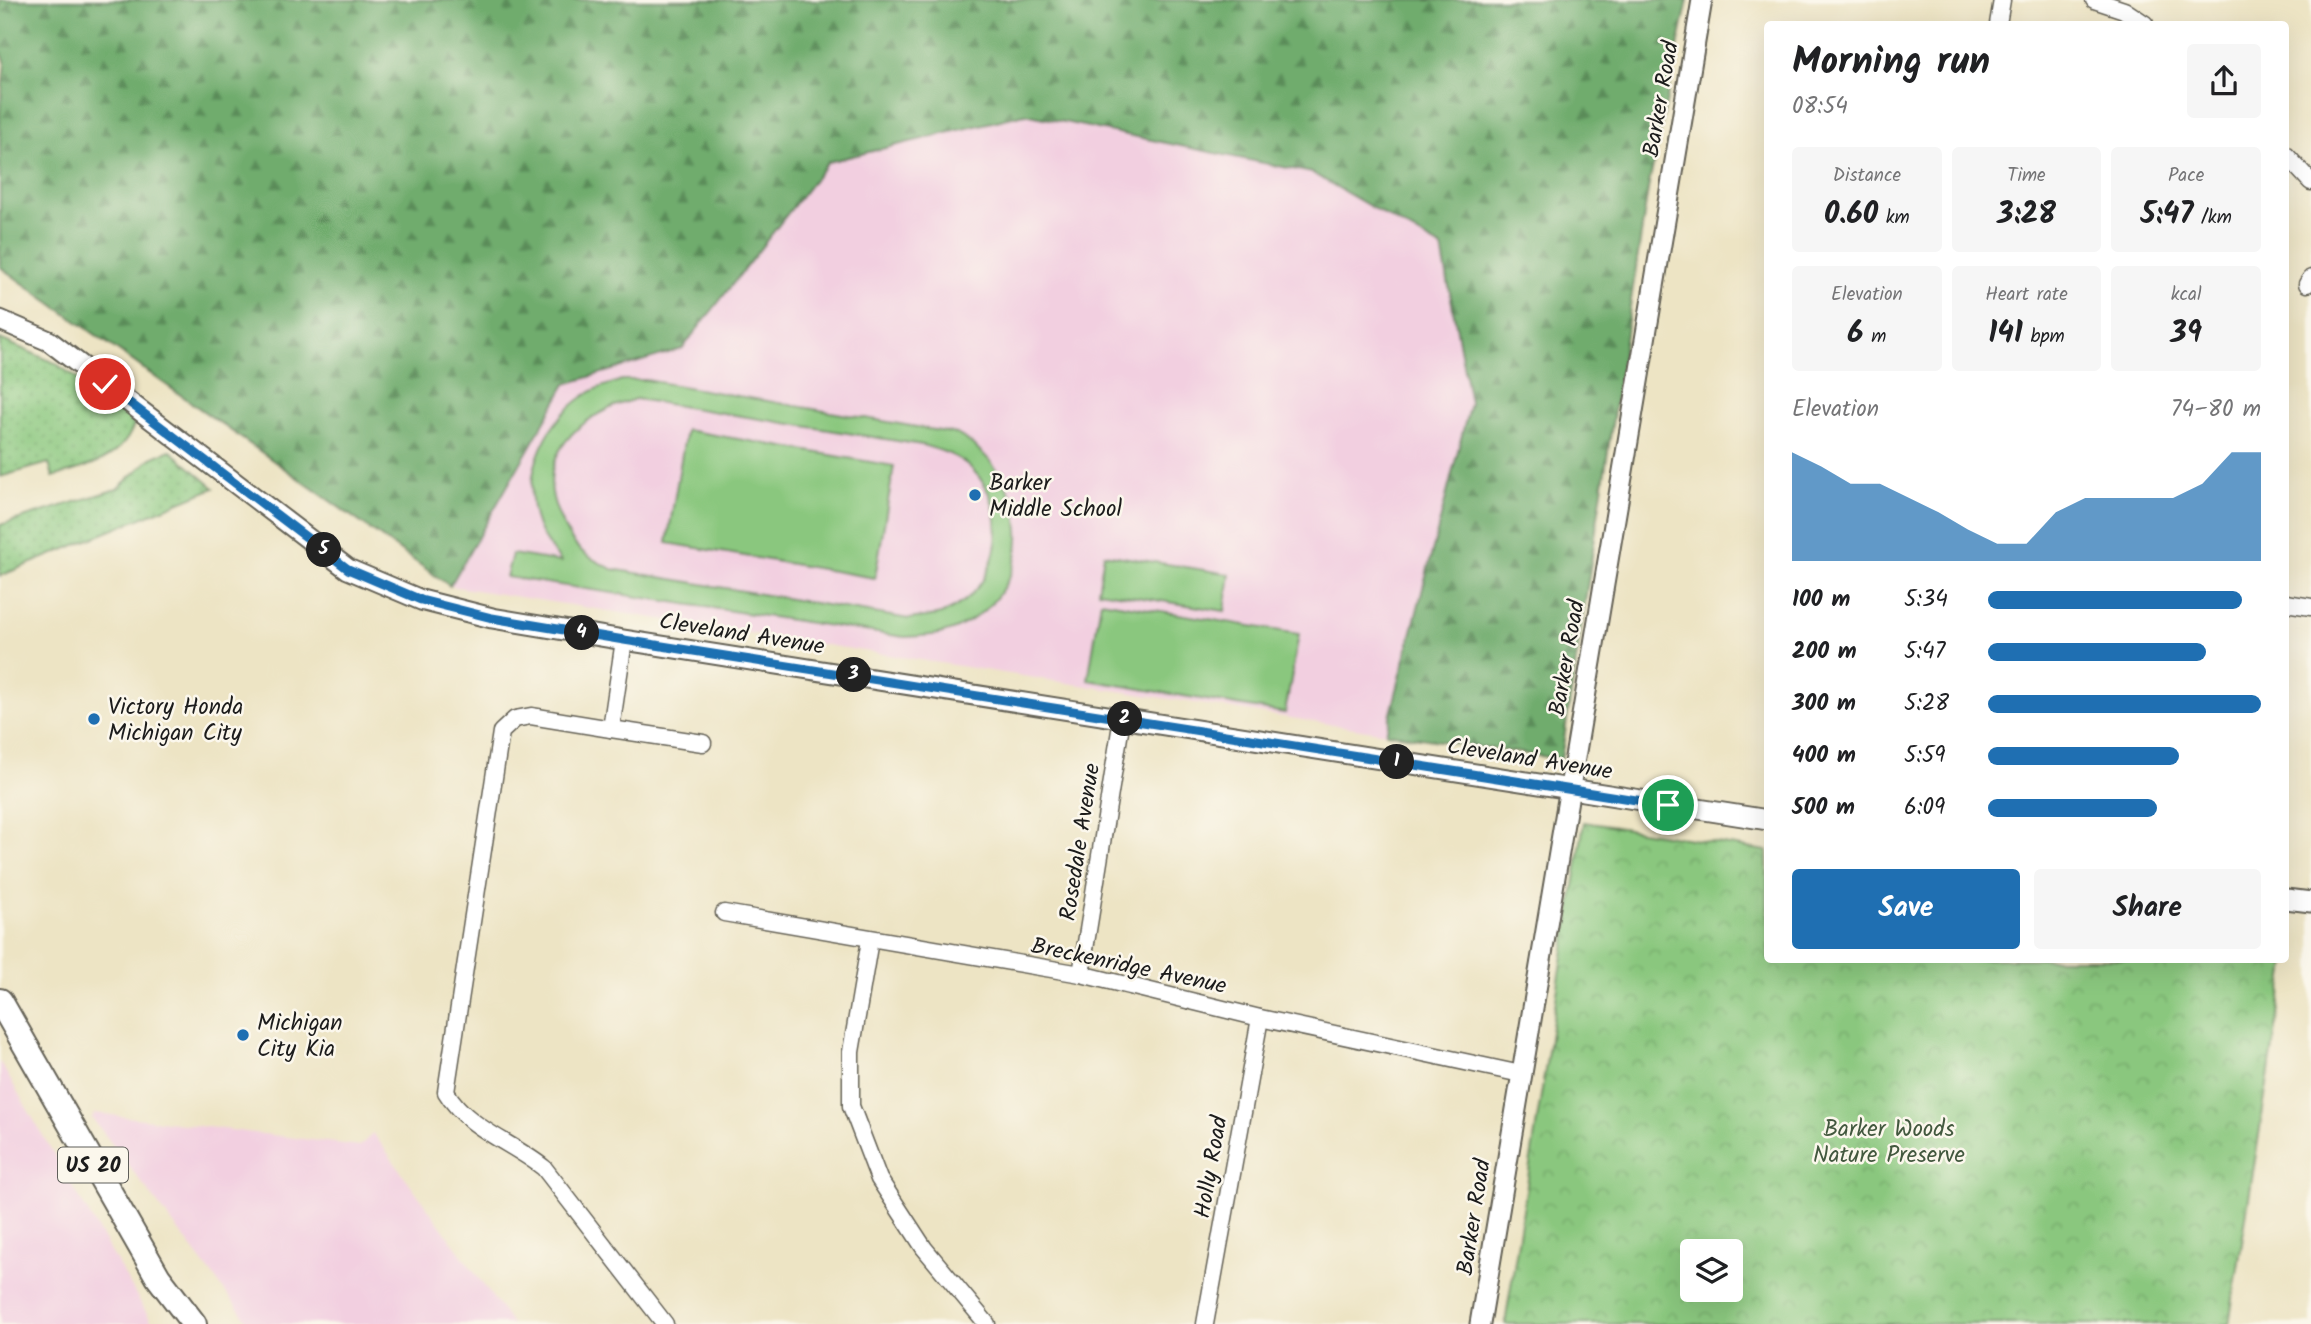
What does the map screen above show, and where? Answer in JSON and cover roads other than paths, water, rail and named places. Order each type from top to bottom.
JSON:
[{"type":"main road","name":"US 20","points":[[0,1000],[158,1278],[194,1324]]},
{"type":"street","name":"Barker Road","points":[[1480,1324],[1702,0]]},
{"type":"street","points":[[1998,21],[2002,0]]},
{"type":"street","points":[[2094,0],[2124,10],[2140,21]]},
{"type":"street","points":[[2289,158],[2311,182]]},
{"type":"street","name":"Cleveland Avenue","points":[[0,320],[49,341],[348,569],[433,603],[492,618],[624,640],[1764,819]]},
{"type":"street","points":[[2289,603],[2311,607]]},
{"type":"street","points":[[611,729],[624,640]]},
{"type":"street","points":[[665,1324],[544,1168],[526,1153],[468,1119],[454,1107],[446,1092],[501,732],[515,719],[531,716],[704,743]]},
{"type":"street","name":"Rosedale Avenue","points":[[1081,974],[1122,718]]},
{"type":"street","points":[[2289,899],[2311,902]]},
{"type":"street","name":"Breckenridge Avenue","points":[[724,914],[1081,974],[1260,1018],[1521,1074]]},
{"type":"street","points":[[870,940],[851,1052],[851,1107],[879,1178],[924,1248],[987,1324]]},
{"type":"street","name":"Holly Road","points":[[1205,1324],[1260,1018]]},
{"type":"place","name":"Barker Middle School","points":[[975,495]]},
{"type":"place","name":"Victory Honda Michigan City","points":[[94,719]]},
{"type":"place","name":"Michigan City Kia","points":[[243,1035]]},
{"type":"park label","name":"Barker Woods Nature Preserve","points":[[1889,1141]]}]
